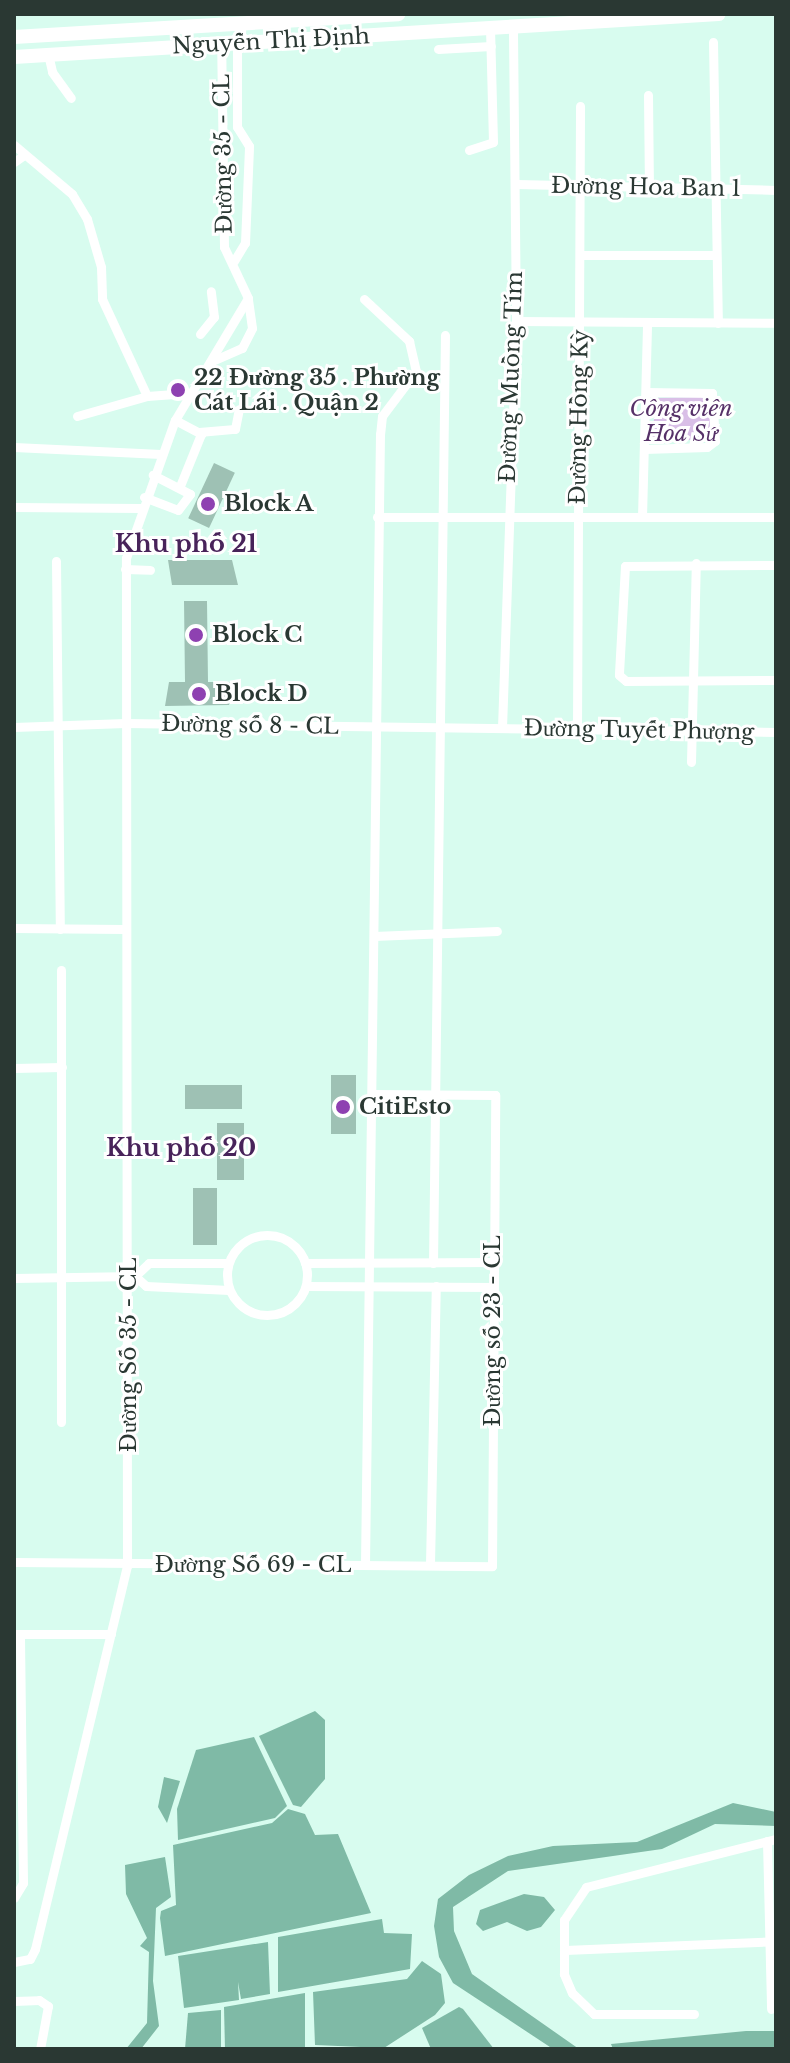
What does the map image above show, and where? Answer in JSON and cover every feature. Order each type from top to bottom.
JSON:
[{"type":"main road","name":"Nguyễn Thị Định","points":[[236,30],[294,14]]},
{"type":"main road","name":"Nguyễn Thị Định","points":[[14,37],[220,31],[398,14]]},
{"type":"main road","name":"Nguyễn Thị Định","points":[[512,19],[574,14]]},
{"type":"main road","name":"Nguyễn Thị Định","points":[[14,48],[236,30],[719,14]]},
{"type":"main road","name":"Nguyễn Thị Định","points":[[14,29],[200,17],[220,31]]},
{"type":"main road","name":"Nguyễn Thị Định","points":[[14,57],[220,31]]},
{"type":"street","name":"Đường Muồng Tím","points":[[502,728],[505,515],[516,321],[512,19]]},
{"type":"street","points":[[469,150],[493,142],[490,20]]},
{"type":"street","name":"Đường 35 - CL","points":[[234,261],[245,243],[249,146],[237,127],[236,30]]},
{"type":"street","name":"Đường 35 - CL","points":[[210,362],[242,348],[252,328],[248,298],[223,242],[220,31]]},
{"type":"street","points":[[713,42],[718,323]]},
{"type":"street","points":[[438,49],[491,46]]},
{"type":"street","points":[[48,54],[52,72],[71,98]]},
{"type":"street","points":[[648,95],[649,188]]},
{"type":"street","name":"Đường Hồng Kỳ","points":[[577,729],[577,516],[583,255],[580,106]]},
{"type":"street","points":[[14,145],[72,194],[87,219],[101,267],[102,299],[147,396]]},
{"type":"street","points":[[14,162],[24,155]]},
{"type":"street","name":"Đường Hoa Ban 1","points":[[516,184],[776,190]]},
{"type":"street","points":[[583,255],[716,255]]},
{"type":"street","points":[[200,334],[214,317],[211,291]]},
{"type":"street","name":"Đường 35 - CL","points":[[125,723],[125,569],[140,508],[188,393],[248,298]]},
{"type":"street","points":[[364,299],[409,341],[415,355],[416,371],[382,416],[377,517],[365,1564]]},
{"type":"street","points":[[516,321],[776,324]]},
{"type":"street","points":[[642,517],[647,324]]},
{"type":"street","points":[[433,1263],[445,335]]},
{"type":"street","points":[[644,449],[707,447],[715,441],[712,393],[646,392]]},
{"type":"street","points":[[77,416],[147,396],[188,393]]},
{"type":"street","points":[[175,420],[199,432],[235,429],[239,409]]},
{"type":"street","points":[[180,486],[199,432]]},
{"type":"street","points":[[14,447],[161,454]]},
{"type":"street","points":[[144,497],[184,509],[190,494],[180,486],[153,475]]},
{"type":"street","points":[[14,507],[140,508]]},
{"type":"street","points":[[377,517],[776,517]]},
{"type":"street","points":[[56,561],[60,929]]},
{"type":"street","points":[[776,565],[696,563],[625,566],[621,586],[622,680],[776,680]]},
{"type":"street","points":[[691,762],[696,563]]},
{"type":"street","points":[[125,569],[150,570]]},
{"type":"street","name":"Đường số 8 - CL","points":[[14,727],[125,723],[438,727]]},
{"type":"street","name":"Đường Số 35 - CL","points":[[14,1962],[30,1959],[35,1949],[127,1566],[133,1276],[124,929],[125,723]]},
{"type":"street","name":"Đường Tuyết Phượng","points":[[438,727],[776,732]]},
{"type":"street","points":[[14,928],[124,929]]},
{"type":"street","points":[[374,936],[438,936],[497,931]]},
{"type":"street","points":[[61,970],[61,1422]]},
{"type":"street","points":[[14,1068],[62,1067]]},
{"type":"street","points":[[372,1094],[437,1093]]},
{"type":"street","name":"Đường số 23 - CL","points":[[437,1093],[495,1095],[492,1566]]},
{"type":"street","points":[[267,1235],[291,1243],[305,1263],[306,1286],[298,1300],[275,1314],[248,1311],[229,1290],[228,1263],[243,1243],[267,1235]]},
{"type":"street","points":[[305,1263],[493,1262]]},
{"type":"street","points":[[133,1276],[149,1263],[228,1263]]},
{"type":"street","points":[[14,1278],[133,1276],[146,1286],[229,1290]]},
{"type":"street","points":[[306,1286],[493,1287]]},
{"type":"street","points":[[430,1564],[436,1286]]},
{"type":"street","name":"Đường Số 69 - CL","points":[[14,1562],[127,1566],[492,1566]]},
{"type":"street","points":[[14,1898],[23,1883],[17,1634],[111,1634]]},
{"type":"street","points":[[694,2014],[594,2014],[572,1993],[564,1920],[586,1887],[771,1840],[771,2009]]},
{"type":"street","points":[[565,1950],[773,1941]]},
{"type":"street","points":[[14,2001],[39,2000],[48,2006],[40,2049]]},
{"type":"green space","name":"Công viên Hoa Sứ","points":[[701,397],[711,403],[709,440],[652,440],[656,398]]},
{"type":"shaded area","points":[[315,1711],[325,1720],[325,1779],[301,1807],[293,1805],[259,1736]]},
{"type":"shaded area","points":[[254,1737],[287,1806],[275,1818],[178,1840],[177,1809],[196,1750]]},
{"type":"shaded area","points":[[164,1777],[180,1781],[167,1823],[158,1807]]},
{"type":"shaded area","points":[[733,1803],[776,1812],[776,1826],[715,1824],[662,1849],[508,1871],[453,1907],[454,1931],[472,1974],[579,2049],[553,2049],[453,1983],[439,1957],[434,1926],[438,1899],[469,1875],[508,1856],[553,1846],[637,1842]]},
{"type":"shaded area","points":[[288,1809],[305,1814],[315,1835],[338,1834],[371,1913],[165,1956],[160,1918],[161,1911],[176,1905],[173,1845],[272,1823]]},
{"type":"shaded area","points":[[165,1857],[171,1897],[156,1908],[153,1981],[159,2026],[141,2049],[126,2049],[147,2023],[149,1952],[140,1946],[147,1938],[126,1894],[125,1865]]},
{"type":"shaded area","points":[[524,1894],[544,1897],[555,1910],[541,1927],[527,1931],[507,1922],[483,1931],[476,1924],[480,1910]]},
{"type":"shaded area","points":[[382,1919],[384,1933],[412,1934],[410,1969],[278,1992],[278,1937]]},
{"type":"shaded area","points":[[268,1942],[270,1994],[241,1999],[238,1982],[239,2000],[184,2008],[178,1956]]},
{"type":"shaded area","points":[[422,1961],[441,1974],[445,2003],[435,2015],[384,2048],[315,2045],[313,1992],[407,1979]]},
{"type":"shaded area","points":[[305,1993],[305,2049],[225,2049],[224,2007]]},
{"type":"shaded area","points":[[459,2007],[494,2049],[431,2049],[422,2028]]},
{"type":"shaded area","points":[[221,2010],[221,2049],[185,2049],[188,2013]]},
{"type":"shaded area","points":[[776,2031],[776,2049],[613,2049],[611,2044]]},
{"type":"building","name":"Block A","points":[[214,463],[235,473],[209,528],[188,518]]},
{"type":"building","points":[[168,560],[232,560],[238,585],[172,585]]},
{"type":"building","points":[[184,601],[207,601],[208,682],[235,682],[229,705],[165,706],[169,682],[185,682]]},
{"type":"building","name":"CitiEsto","points":[[331,1075],[356,1075],[356,1134],[331,1134]]},
{"type":"building","points":[[185,1085],[242,1085],[242,1109],[185,1109]]},
{"type":"building","points":[[217,1123],[244,1123],[244,1180],[217,1180]]},
{"type":"building","points":[[193,1188],[217,1188],[217,1245],[193,1245]]},
{"type":"place","name":"22 Đường 35 . Phường Cát Lái . Quận 2","points":[[178,390]]},
{"type":"place","name":"Block A","points":[[208,504]]},
{"type":"place","name":"Block C","points":[[196,635]]},
{"type":"place","name":"Block D","points":[[199,694]]},
{"type":"place","name":"CitiEsto","points":[[343,1107]]},
{"type":"district","name":"Khu phố 21","points":[[186,544]]},
{"type":"district","name":"Khu phố 20","points":[[181,1148]]}]
